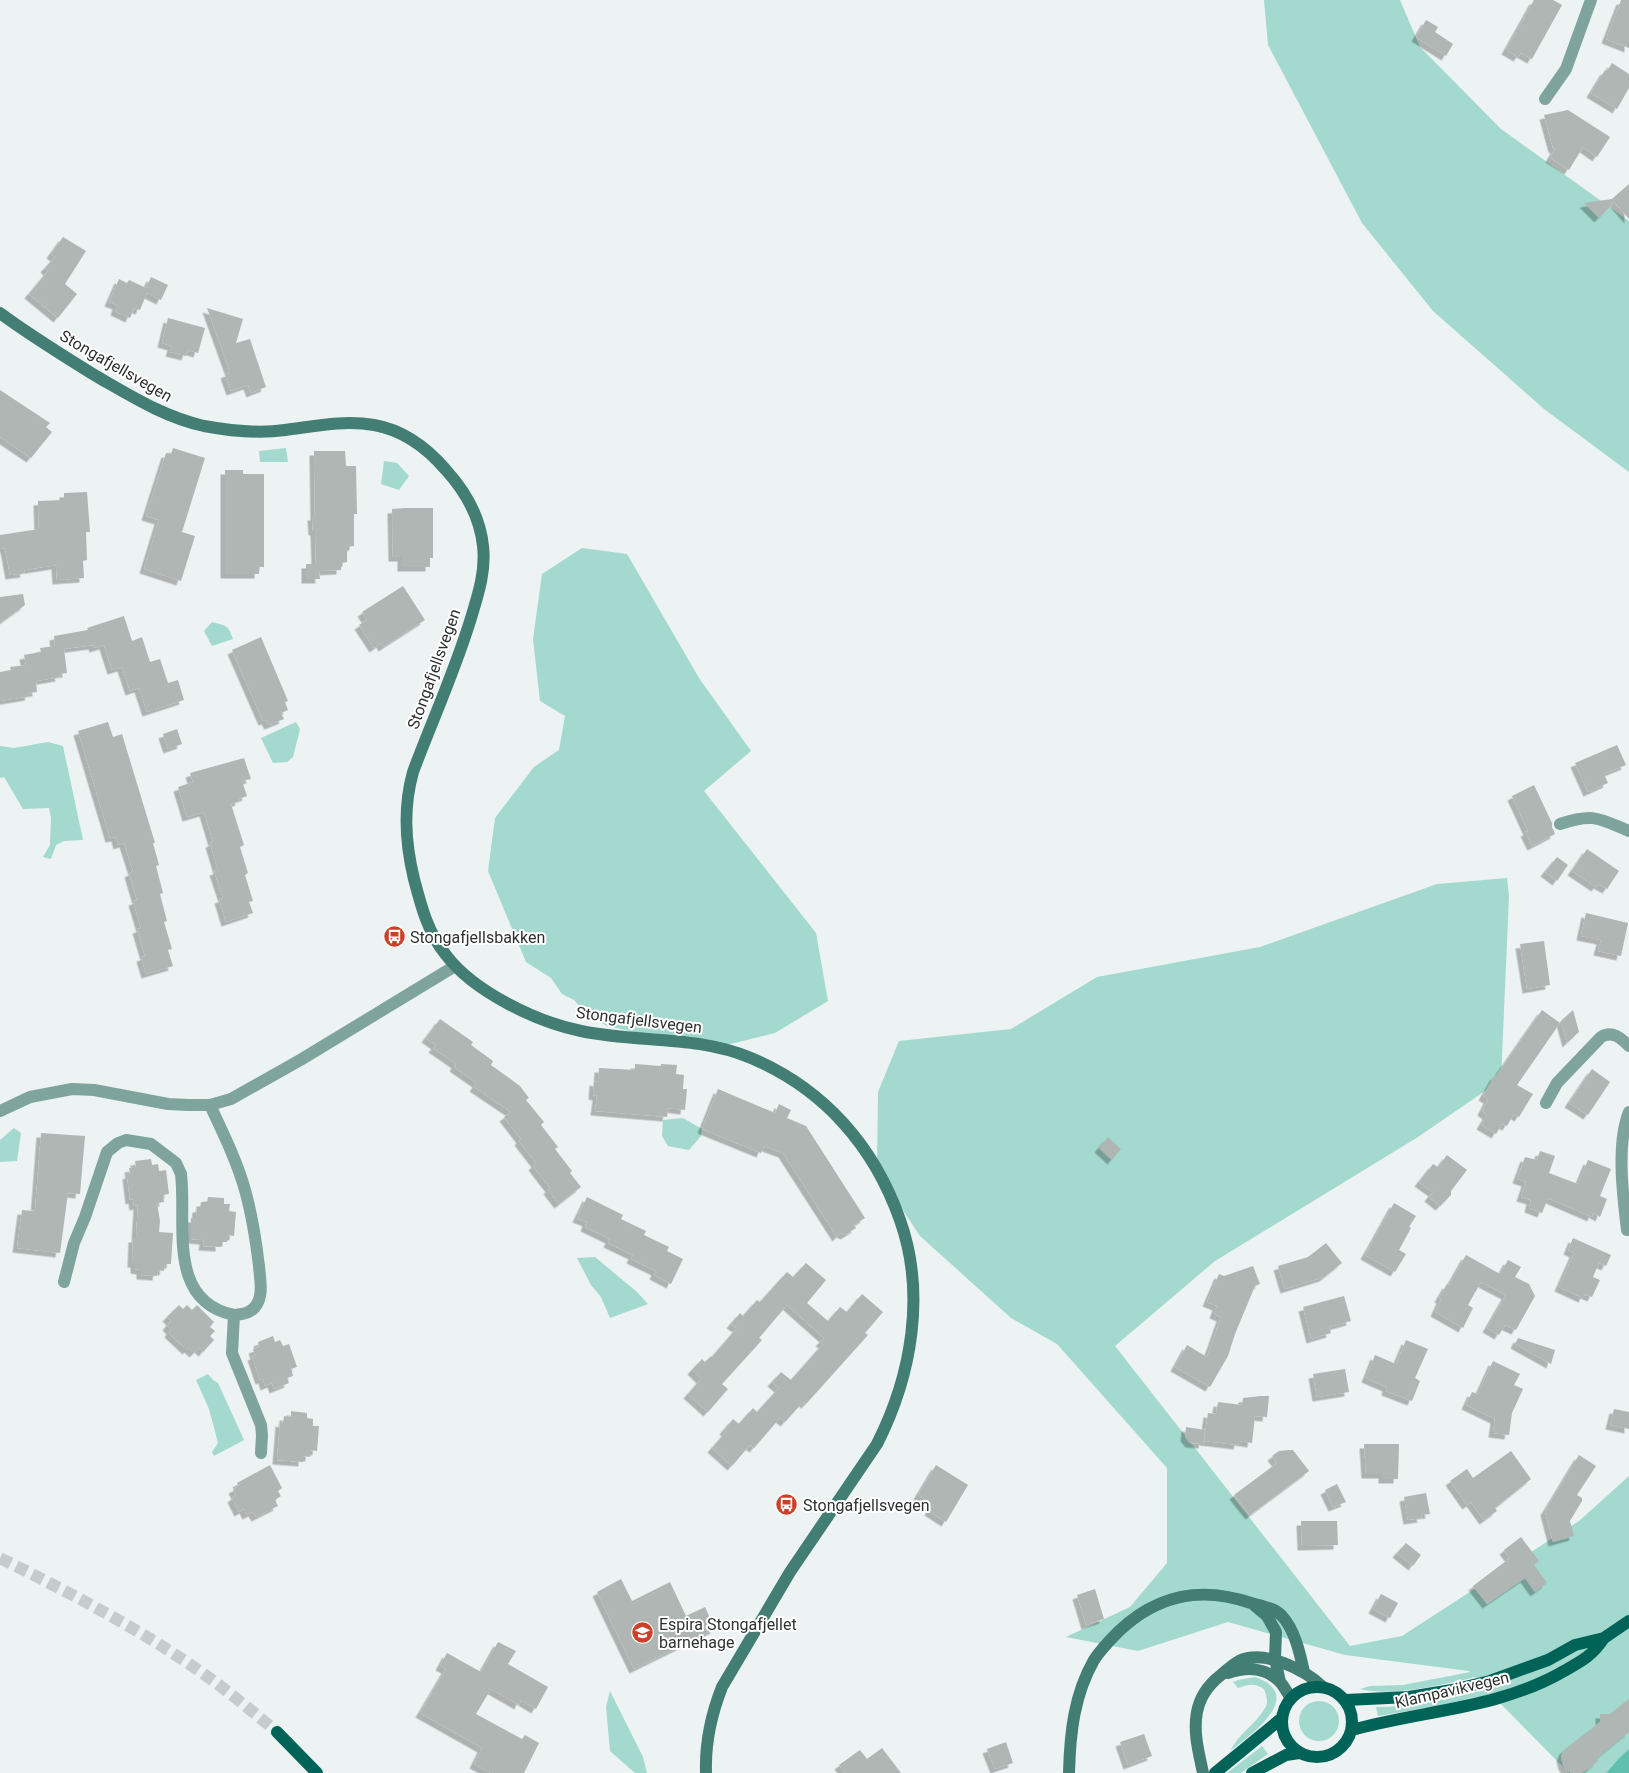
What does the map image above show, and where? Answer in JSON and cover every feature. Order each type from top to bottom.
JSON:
[{"type":"main road","name":"Klampavikvegen","points":[[1346,1700],[1409,1697],[1490,1681],[1548,1660],[1575,1645],[1604,1638],[1629,1621]]},
{"type":"main road","name":"Klampavikvegen","points":[[1352,1730],[1470,1706],[1528,1689],[1556,1676],[1585,1659],[1595,1651],[1604,1638]]},
{"type":"main road","points":[[1252,1773],[1286,1755],[1299,1753],[1315,1758],[1331,1755],[1344,1745],[1352,1730],[1353,1720],[1351,1709],[1346,1700],[1336,1692],[1323,1687],[1306,1688],[1291,1698],[1282,1718],[1282,1728],[1285,1738],[1299,1753]]},
{"type":"main road","points":[[1215,1773],[1282,1718]]},
{"type":"main road","points":[[277,1732],[317,1773]]},
{"type":"street","points":[[1545,99],[1566,69],[1591,0]]},
{"type":"street","name":"Stongafjellsvegen","points":[[0,314],[76,363],[158,411],[202,425],[234,431],[257,432],[352,422],[377,426],[401,434],[423,447],[458,483],[472,507],[480,527],[483,561],[481,583],[464,640],[412,772],[407,792],[405,813],[406,838],[410,864],[421,907],[434,938],[455,966],[506,1003],[532,1015],[581,1031],[611,1036],[700,1043],[749,1057],[792,1079],[810,1090],[848,1128],[876,1168],[891,1196],[906,1239],[913,1276],[913,1318],[905,1366],[890,1417],[877,1444],[790,1572],[722,1687],[714,1707],[710,1725],[706,1773]]},
{"type":"street","points":[[1560,824],[1588,817],[1601,819],[1629,832]]},
{"type":"street","points":[[0,1111],[30,1097],[72,1089],[123,1094],[168,1104],[188,1106],[210,1105],[231,1099],[251,1089],[455,966]]},
{"type":"street","points":[[1546,1103],[1557,1083],[1606,1033],[1620,1038],[1629,1046]]},
{"type":"street","points":[[64,1282],[74,1243],[107,1152],[118,1143],[126,1140],[142,1142],[154,1145],[166,1154],[176,1164],[181,1174],[183,1256],[191,1283],[200,1295],[222,1312],[234,1315],[249,1312],[258,1301],[261,1285],[251,1214],[235,1160],[210,1105]]},
{"type":"street","points":[[1627,1230],[1622,1138],[1629,1112]]},
{"type":"street","points":[[234,1315],[232,1353],[261,1425],[261,1453]]},
{"type":"street","points":[[1069,1773],[1071,1735],[1078,1695],[1095,1659],[1129,1621],[1167,1599],[1184,1595],[1215,1594],[1232,1597],[1274,1610],[1282,1616],[1292,1631],[1304,1672]]},
{"type":"street","points":[[1251,1603],[1267,1616],[1276,1632],[1275,1659],[1280,1682]]},
{"type":"street","points":[[1203,1773],[1196,1742],[1197,1712],[1201,1698],[1207,1686],[1240,1660],[1256,1658],[1275,1659],[1304,1672],[1323,1687]]},
{"type":"street","points":[[1219,1676],[1242,1668],[1264,1671],[1280,1682],[1291,1698]]},
{"type":"shaded area","points":[[1264,0],[1400,0],[1420,47],[1501,129],[1629,221],[1629,472],[1544,409],[1433,311],[1362,223],[1268,45]]},
{"type":"shaded area","points":[[286,448],[288,462],[260,462],[259,451]]},
{"type":"shaded area","points":[[384,461],[397,463],[409,476],[399,490],[381,484]]},
{"type":"shaded area","points":[[582,548],[627,554],[699,678],[751,751],[704,791],[816,933],[828,1001],[775,1033],[710,1049],[607,1026],[584,1011],[574,1000],[562,994],[551,978],[526,962],[488,871],[495,818],[534,767],[559,750],[565,716],[540,701],[533,639],[542,574]]},
{"type":"shaded area","points":[[212,622],[226,626],[233,639],[212,646],[204,631]]},
{"type":"shaded area","points":[[296,722],[300,729],[293,757],[287,762],[273,763],[261,738]]},
{"type":"shaded area","points":[[48,742],[63,746],[83,840],[64,841],[56,845],[51,859],[43,857],[50,845],[51,818],[49,808],[23,809],[4,777],[0,778],[0,746],[14,748]]},
{"type":"shaded area","points":[[1507,878],[1509,896],[1501,1080],[1418,1137],[1215,1261],[1115,1346],[1350,1646],[1402,1636],[1579,1521],[1629,1476],[1629,1749],[1606,1773],[1569,1773],[1491,1694],[1433,1707],[1378,1716],[1376,1707],[1431,1702],[1486,1689],[1475,1677],[1402,1691],[1387,1692],[1360,1689],[1370,1686],[1403,1685],[1469,1671],[1345,1655],[1228,1622],[1138,1651],[1066,1637],[1130,1607],[1167,1563],[1167,1468],[1057,1344],[1011,1318],[920,1236],[877,1171],[878,1092],[899,1041],[1011,1029],[1097,977],[1260,947],[1437,884]]},
{"type":"shaded area","points":[[683,1118],[702,1129],[701,1136],[689,1150],[668,1146],[662,1136],[663,1120]]},
{"type":"shaded area","points":[[14,1128],[21,1133],[17,1161],[0,1162],[0,1140]]},
{"type":"shaded area","points":[[595,1257],[637,1292],[648,1304],[610,1318],[601,1297],[591,1285],[577,1258]]},
{"type":"shaded area","points":[[208,1374],[218,1383],[244,1440],[214,1456],[212,1452],[218,1443],[209,1409],[196,1380]]},
{"type":"shaded area","points":[[1255,1677],[1270,1685],[1276,1694],[1275,1704],[1270,1715],[1261,1725],[1230,1751],[1266,1706],[1267,1699],[1264,1689],[1251,1685],[1238,1688],[1233,1682]]},
{"type":"shaded area","points":[[610,1691],[643,1757],[647,1773],[635,1773],[610,1751],[606,1707]]},
{"type":"shaded area","points":[[1323,1701],[1330,1704],[1336,1710],[1339,1721],[1338,1729],[1330,1738],[1323,1741],[1315,1741],[1308,1738],[1300,1729],[1299,1717],[1302,1710],[1311,1702]]},
{"type":"shaded area","points":[[1262,1746],[1268,1754],[1241,1773],[1227,1773]]},
{"type":"shaded area","points":[[1629,1749],[1629,1773],[1606,1773],[1619,1758]]},
{"type":"building","points":[[1534,0],[1553,0],[1562,5],[1532,59],[1521,53],[1518,57],[1506,50]]},
{"type":"building","points":[[1621,0],[1629,0],[1629,48],[1606,39]]},
{"type":"building","points":[[1426,20],[1438,27],[1435,32],[1453,44],[1446,56],[1416,37]]},
{"type":"building","points":[[1612,63],[1629,74],[1629,88],[1617,109],[1591,93],[1605,70],[1607,71]]},
{"type":"building","points":[[1568,110],[1610,137],[1597,157],[1583,147],[1569,170],[1550,158],[1555,149],[1553,148],[1544,115]]},
{"type":"building","points":[[1629,184],[1629,219],[1614,202],[1599,218],[1584,203],[1612,199]]},
{"type":"building","points":[[63,237],[86,251],[65,284],[77,294],[58,318],[29,294],[48,271],[45,268],[55,257],[51,254]]},
{"type":"building","points":[[151,277],[168,285],[161,300],[147,293],[140,310],[134,308],[130,318],[115,311],[117,305],[109,302],[119,279],[127,283],[129,280],[146,288]]},
{"type":"building","points":[[207,308],[243,319],[236,343],[250,339],[266,387],[251,393],[248,385],[231,391],[225,374],[230,372]]},
{"type":"building","points":[[168,318],[205,328],[198,353],[188,350],[186,356],[170,352],[172,346],[162,343]]},
{"type":"building","points":[[0,390],[50,423],[46,427],[52,432],[31,458],[0,437]]},
{"type":"building","points":[[173,448],[205,458],[182,532],[195,536],[181,581],[144,569],[159,520],[146,516],[166,453],[171,454]]},
{"type":"building","points":[[314,451],[345,451],[346,466],[356,466],[357,514],[354,514],[354,546],[347,547],[347,562],[341,563],[341,570],[319,571],[320,579],[306,579],[306,564],[316,564],[315,531],[313,531],[312,516],[315,516]]},
{"type":"building","points":[[225,470],[243,470],[243,474],[264,474],[264,567],[259,567],[259,574],[225,574]]},
{"type":"building","points":[[87,492],[90,532],[86,532],[87,560],[83,561],[84,578],[57,580],[56,565],[24,570],[25,573],[10,575],[5,548],[0,549],[0,535],[39,529],[38,501],[64,500],[64,493]]},
{"type":"building","points":[[433,508],[433,558],[430,558],[430,567],[402,567],[402,557],[393,557],[392,509]]},
{"type":"building","points":[[403,586],[425,620],[383,647],[381,643],[374,648],[359,625],[367,620],[362,612]]},
{"type":"building","points":[[23,594],[25,605],[0,623],[0,597]]},
{"type":"building","points":[[124,616],[132,641],[142,637],[150,662],[160,659],[168,683],[178,680],[184,700],[147,712],[139,688],[130,691],[122,667],[112,670],[104,645],[94,648],[93,645],[64,649],[67,673],[59,674],[60,677],[36,681],[37,692],[29,693],[30,696],[0,701],[0,672],[11,670],[10,667],[26,665],[24,655],[41,652],[40,648],[55,646],[54,636],[88,630],[87,628]]},
{"type":"building","points":[[261,637],[288,701],[285,702],[288,710],[281,713],[284,719],[269,725],[266,720],[263,721],[232,650]]},
{"type":"building","points":[[108,722],[113,737],[122,734],[155,843],[153,843],[159,865],[156,866],[163,893],[160,894],[167,921],[164,922],[172,949],[168,950],[173,966],[146,974],[141,957],[145,956],[137,929],[141,928],[133,901],[137,900],[129,873],[133,871],[124,843],[118,845],[116,837],[110,838],[78,731]]},
{"type":"building","points":[[177,729],[182,744],[168,749],[163,734]]},
{"type":"building","points":[[1617,745],[1626,765],[1604,774],[1608,783],[1588,792],[1575,763]]},
{"type":"building","points":[[244,758],[251,779],[242,781],[247,796],[231,804],[244,845],[240,847],[248,873],[245,875],[253,901],[249,902],[253,913],[226,922],[219,899],[223,898],[214,871],[218,870],[210,843],[213,842],[204,812],[187,817],[178,787],[193,782],[190,773]]},
{"type":"building","points":[[1534,785],[1552,823],[1555,834],[1532,846],[1525,832],[1528,831],[1512,796]]},
{"type":"building","points":[[1587,849],[1619,871],[1607,889],[1598,884],[1596,887],[1572,871]]},
{"type":"building","points":[[1557,857],[1568,865],[1557,881],[1545,872]]},
{"type":"building","points":[[1586,913],[1628,923],[1621,956],[1598,951],[1601,940],[1581,936]]},
{"type":"building","points":[[1544,941],[1550,985],[1527,989],[1520,944]]},
{"type":"building","points":[[1542,1010],[1560,1023],[1517,1085],[1533,1094],[1519,1117],[1514,1114],[1507,1126],[1502,1124],[1496,1134],[1481,1125],[1487,1115],[1482,1111],[1488,1099],[1483,1096],[1495,1075]]},
{"type":"building","points":[[1573,1010],[1579,1032],[1567,1043],[1561,1021]]},
{"type":"building","points":[[440,1019],[473,1042],[471,1045],[493,1061],[491,1065],[520,1086],[529,1098],[526,1100],[544,1122],[541,1125],[558,1147],[555,1149],[572,1171],[570,1173],[581,1187],[559,1204],[548,1190],[550,1188],[533,1166],[536,1163],[519,1141],[521,1139],[504,1117],[511,1112],[474,1087],[477,1083],[454,1067],[456,1064],[433,1048],[436,1045],[426,1038]]},
{"type":"building","points":[[635,1064],[677,1065],[676,1074],[684,1075],[683,1089],[687,1089],[685,1110],[668,1108],[667,1117],[595,1111],[597,1096],[593,1095],[594,1081],[598,1082],[599,1068],[635,1070]]},
{"type":"building","points":[[1592,1069],[1610,1082],[1588,1115],[1569,1103]]},
{"type":"building","points":[[718,1089],[775,1113],[779,1104],[791,1110],[787,1118],[806,1126],[865,1218],[854,1225],[856,1228],[845,1235],[841,1233],[837,1237],[783,1153],[764,1146],[761,1153],[702,1129]]},
{"type":"building","points":[[41,1133],[85,1136],[80,1194],[68,1193],[60,1253],[17,1248],[22,1210],[35,1211]]},
{"type":"building","points":[[1108,1137],[1121,1149],[1112,1160],[1099,1148]]},
{"type":"building","points":[[1540,1151],[1555,1156],[1549,1173],[1578,1184],[1588,1160],[1611,1169],[1600,1196],[1607,1199],[1600,1217],[1593,1213],[1592,1217],[1548,1198],[1542,1213],[1529,1208],[1531,1200],[1521,1197],[1526,1182],[1517,1179],[1525,1157],[1537,1160]]},
{"type":"building","points":[[1447,1155],[1467,1170],[1451,1191],[1451,1195],[1440,1206],[1429,1197],[1433,1192],[1419,1182],[1433,1164],[1438,1167]]},
{"type":"building","points":[[151,1159],[152,1165],[158,1164],[159,1171],[166,1170],[169,1194],[163,1195],[164,1202],[157,1203],[160,1221],[159,1232],[173,1233],[171,1264],[165,1264],[164,1271],[158,1270],[157,1276],[141,1275],[141,1270],[135,1269],[135,1263],[132,1263],[133,1238],[136,1238],[138,1205],[134,1206],[133,1199],[130,1200],[127,1175],[130,1174],[129,1168],[136,1167],[135,1161]]},
{"type":"building","points":[[208,1197],[224,1198],[224,1204],[230,1204],[229,1211],[236,1212],[234,1236],[227,1235],[227,1242],[220,1242],[220,1247],[203,1246],[204,1240],[191,1239],[191,1218],[196,1218],[197,1208],[200,1208],[201,1202],[207,1202]]},
{"type":"building","points":[[587,1197],[623,1215],[621,1219],[646,1231],[644,1235],[669,1247],[667,1251],[683,1259],[671,1284],[654,1275],[656,1271],[631,1259],[633,1255],[608,1243],[610,1239],[585,1227],[587,1222],[577,1218]]},
{"type":"building","points":[[1394,1203],[1416,1216],[1399,1250],[1406,1254],[1395,1272],[1365,1255]]},
{"type":"building","points":[[1573,1238],[1611,1255],[1606,1266],[1599,1263],[1593,1277],[1600,1280],[1592,1297],[1585,1294],[1583,1298],[1559,1287],[1574,1253],[1568,1250]]},
{"type":"building","points":[[1326,1243],[1342,1263],[1324,1277],[1285,1289],[1278,1266],[1308,1257]]},
{"type":"building","points":[[1466,1255],[1500,1274],[1508,1260],[1521,1267],[1515,1277],[1529,1284],[1535,1296],[1516,1330],[1505,1325],[1499,1335],[1487,1328],[1506,1295],[1481,1282],[1468,1305],[1473,1308],[1463,1328],[1435,1312],[1441,1299],[1439,1298],[1447,1284],[1449,1285]]},
{"type":"building","points":[[806,1263],[826,1280],[807,1303],[828,1321],[840,1307],[847,1312],[862,1294],[883,1312],[865,1333],[868,1335],[806,1404],[803,1402],[785,1422],[780,1418],[754,1448],[750,1445],[732,1466],[712,1448],[726,1432],[724,1430],[733,1419],[739,1424],[753,1408],[757,1412],[779,1388],[772,1382],[781,1372],[791,1380],[823,1344],[820,1342],[824,1338],[787,1305],[759,1338],[762,1340],[722,1384],[728,1389],[708,1412],[688,1394],[701,1379],[692,1370],[702,1359],[705,1362],[712,1357],[737,1328],[731,1324],[740,1313],[743,1316],[757,1300],[760,1302],[787,1272],[793,1277]]},
{"type":"building","points":[[1253,1266],[1260,1284],[1255,1286],[1228,1356],[1210,1387],[1175,1367],[1187,1345],[1207,1357],[1221,1317],[1214,1314],[1217,1306],[1207,1302],[1219,1274],[1224,1276]]},
{"type":"building","points":[[1344,1296],[1351,1321],[1329,1327],[1331,1333],[1311,1339],[1303,1307]]},
{"type":"building","points":[[179,1305],[183,1309],[187,1305],[192,1310],[197,1305],[214,1322],[210,1327],[215,1331],[210,1336],[214,1340],[203,1352],[199,1348],[194,1353],[189,1348],[187,1350],[169,1333],[171,1330],[167,1326],[171,1321],[167,1317]]},
{"type":"building","points":[[273,1336],[275,1342],[280,1340],[283,1346],[289,1344],[297,1367],[291,1369],[293,1376],[287,1378],[289,1383],[274,1389],[272,1383],[265,1386],[263,1379],[260,1380],[252,1356],[255,1355],[253,1349],[259,1347],[258,1342]]},
{"type":"building","points":[[1518,1338],[1555,1350],[1551,1364],[1515,1344]]},
{"type":"building","points":[[1406,1340],[1428,1349],[1415,1378],[1420,1381],[1412,1401],[1386,1391],[1387,1387],[1366,1378],[1375,1355],[1396,1364]]},
{"type":"building","points":[[1493,1361],[1520,1374],[1514,1385],[1523,1389],[1512,1413],[1509,1435],[1493,1433],[1495,1419],[1466,1405],[1472,1392],[1478,1394]]},
{"type":"building","points":[[1345,1369],[1349,1392],[1317,1397],[1313,1374]]},
{"type":"building","points":[[1269,1396],[1267,1417],[1255,1416],[1252,1443],[1239,1441],[1238,1445],[1204,1441],[1208,1413],[1216,1414],[1218,1402],[1242,1405],[1243,1398]]},
{"type":"building","points":[[1614,1409],[1629,1412],[1629,1429],[1610,1425]]},
{"type":"building","points":[[291,1411],[307,1413],[307,1418],[313,1419],[313,1426],[319,1426],[317,1451],[310,1450],[310,1457],[303,1456],[303,1462],[277,1460],[280,1422],[283,1423],[284,1416],[291,1417]]},
{"type":"building","points":[[1186,1427],[1205,1430],[1203,1444],[1190,1443],[1185,1437]]},
{"type":"building","points":[[1364,1444],[1399,1444],[1398,1479],[1383,1479],[1383,1474],[1366,1474]]},
{"type":"building","points":[[1293,1450],[1309,1471],[1250,1515],[1234,1495],[1277,1463],[1272,1456],[1279,1451]]},
{"type":"building","points":[[1511,1451],[1531,1479],[1495,1508],[1497,1511],[1484,1520],[1471,1502],[1467,1505],[1450,1481],[1467,1469],[1473,1478]]},
{"type":"building","points":[[1579,1455],[1596,1466],[1577,1495],[1582,1498],[1582,1501],[1570,1521],[1574,1536],[1553,1542],[1545,1511]]},
{"type":"building","points":[[270,1465],[282,1488],[278,1491],[281,1496],[275,1500],[278,1506],[256,1517],[253,1512],[247,1515],[244,1509],[239,1512],[232,1498],[236,1495],[233,1489],[239,1486],[237,1483]]},
{"type":"building","points":[[936,1465],[968,1485],[946,1522],[929,1511],[933,1504],[918,1495]]},
{"type":"building","points":[[1337,1484],[1346,1502],[1333,1507],[1325,1490]]},
{"type":"building","points":[[1426,1493],[1430,1514],[1421,1515],[1422,1518],[1408,1520],[1404,1497]]},
{"type":"building","points":[[1301,1521],[1337,1521],[1338,1545],[1302,1546]]},
{"type":"building","points":[[1521,1537],[1539,1561],[1534,1565],[1547,1583],[1535,1592],[1525,1578],[1487,1604],[1473,1586],[1510,1558],[1504,1550]]},
{"type":"building","points":[[1406,1543],[1421,1555],[1413,1566],[1397,1553]]},
{"type":"building","points":[[621,1579],[632,1601],[670,1582],[686,1616],[705,1607],[715,1629],[634,1669],[597,1592]]},
{"type":"building","points":[[1095,1589],[1104,1619],[1086,1625],[1077,1595]]},
{"type":"building","points":[[1381,1594],[1398,1603],[1390,1618],[1373,1609]]},
{"type":"building","points":[[498,1642],[516,1651],[508,1664],[548,1687],[536,1709],[521,1700],[519,1705],[491,1689],[476,1714],[522,1739],[525,1735],[539,1743],[524,1773],[491,1773],[474,1764],[482,1748],[420,1713],[446,1669],[440,1666],[447,1653],[481,1672]]},
{"type":"building","points":[[1629,1699],[1629,1732],[1597,1758],[1598,1761],[1590,1768],[1581,1773],[1572,1773],[1566,1770],[1561,1757],[1564,1750],[1600,1722],[1600,1714],[1610,1714]]},
{"type":"building","points":[[1144,1734],[1152,1756],[1128,1765],[1120,1742]]},
{"type":"building","points":[[1006,1742],[1013,1763],[995,1769],[987,1749]]},
{"type":"building","points":[[882,1748],[901,1773],[845,1773],[839,1765],[860,1750],[867,1759]]},
{"type":"tunnel","points":[[0,1558],[83,1601],[164,1647],[215,1682],[277,1732]]},
{"type":"place","name":"Stongafjellsbakken","points":[[394,937]]},
{"type":"place","name":"Stongafjellsvegen","points":[[787,1505]]},
{"type":"place","name":"Espira Stongafjellet barnehage","points":[[643,1633]]}]
